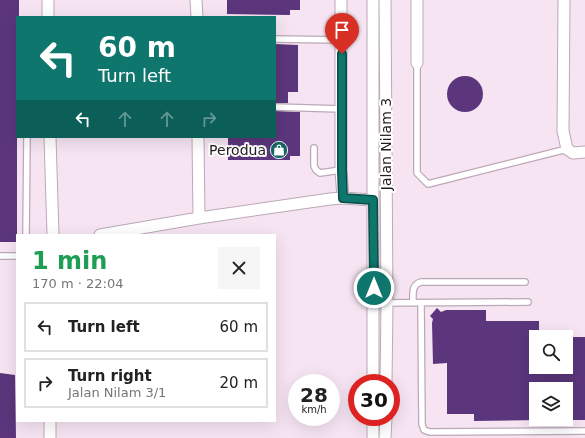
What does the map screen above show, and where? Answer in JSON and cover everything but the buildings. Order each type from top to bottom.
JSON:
[{"type":"street","points":[[48,0],[48,16]]},
{"type":"street","points":[[196,0],[197,16]]},
{"type":"street","points":[[342,0],[343,198]]},
{"type":"street","name":"Jalan Nilam 3","points":[[373,0],[374,374]]},
{"type":"street","name":"Jalan Nilam 3","points":[[385,0],[386,374]]},
{"type":"street","points":[[417,0],[417,63]]},
{"type":"street","points":[[564,0],[563,131],[567,149],[573,153],[585,152]]},
{"type":"street","points":[[50,138],[53,234]]},
{"type":"street","points":[[198,138],[199,218]]},
{"type":"street","points":[[106,234],[199,218],[343,198],[373,200]]},
{"type":"street","points":[[50,422],[50,438]]},
{"type":"street","points":[[373,426],[373,438]]},
{"type":"street","points":[[385,438],[386,426]]},
{"type":"lane","points":[[276,39],[342,40]]},
{"type":"lane","points":[[417,63],[417,172],[428,184],[567,149]]},
{"type":"lane","points":[[276,107],[342,109]]},
{"type":"lane","points":[[26,234],[27,138]]},
{"type":"lane","points":[[314,148],[314,166],[316,170],[320,172],[342,170]]},
{"type":"lane","points":[[0,256],[16,256]]},
{"type":"lane","points":[[413,303],[414,287],[416,284],[421,282],[525,282]]},
{"type":"lane","points":[[374,303],[528,302]]},
{"type":"lane","points":[[421,303],[422,424],[424,430],[430,432],[585,431]]},
{"type":"place","name":"Perodua","points":[[279,150]]},
{"type":"route","points":[[342,54],[343,198],[373,200],[374,288]]}]
